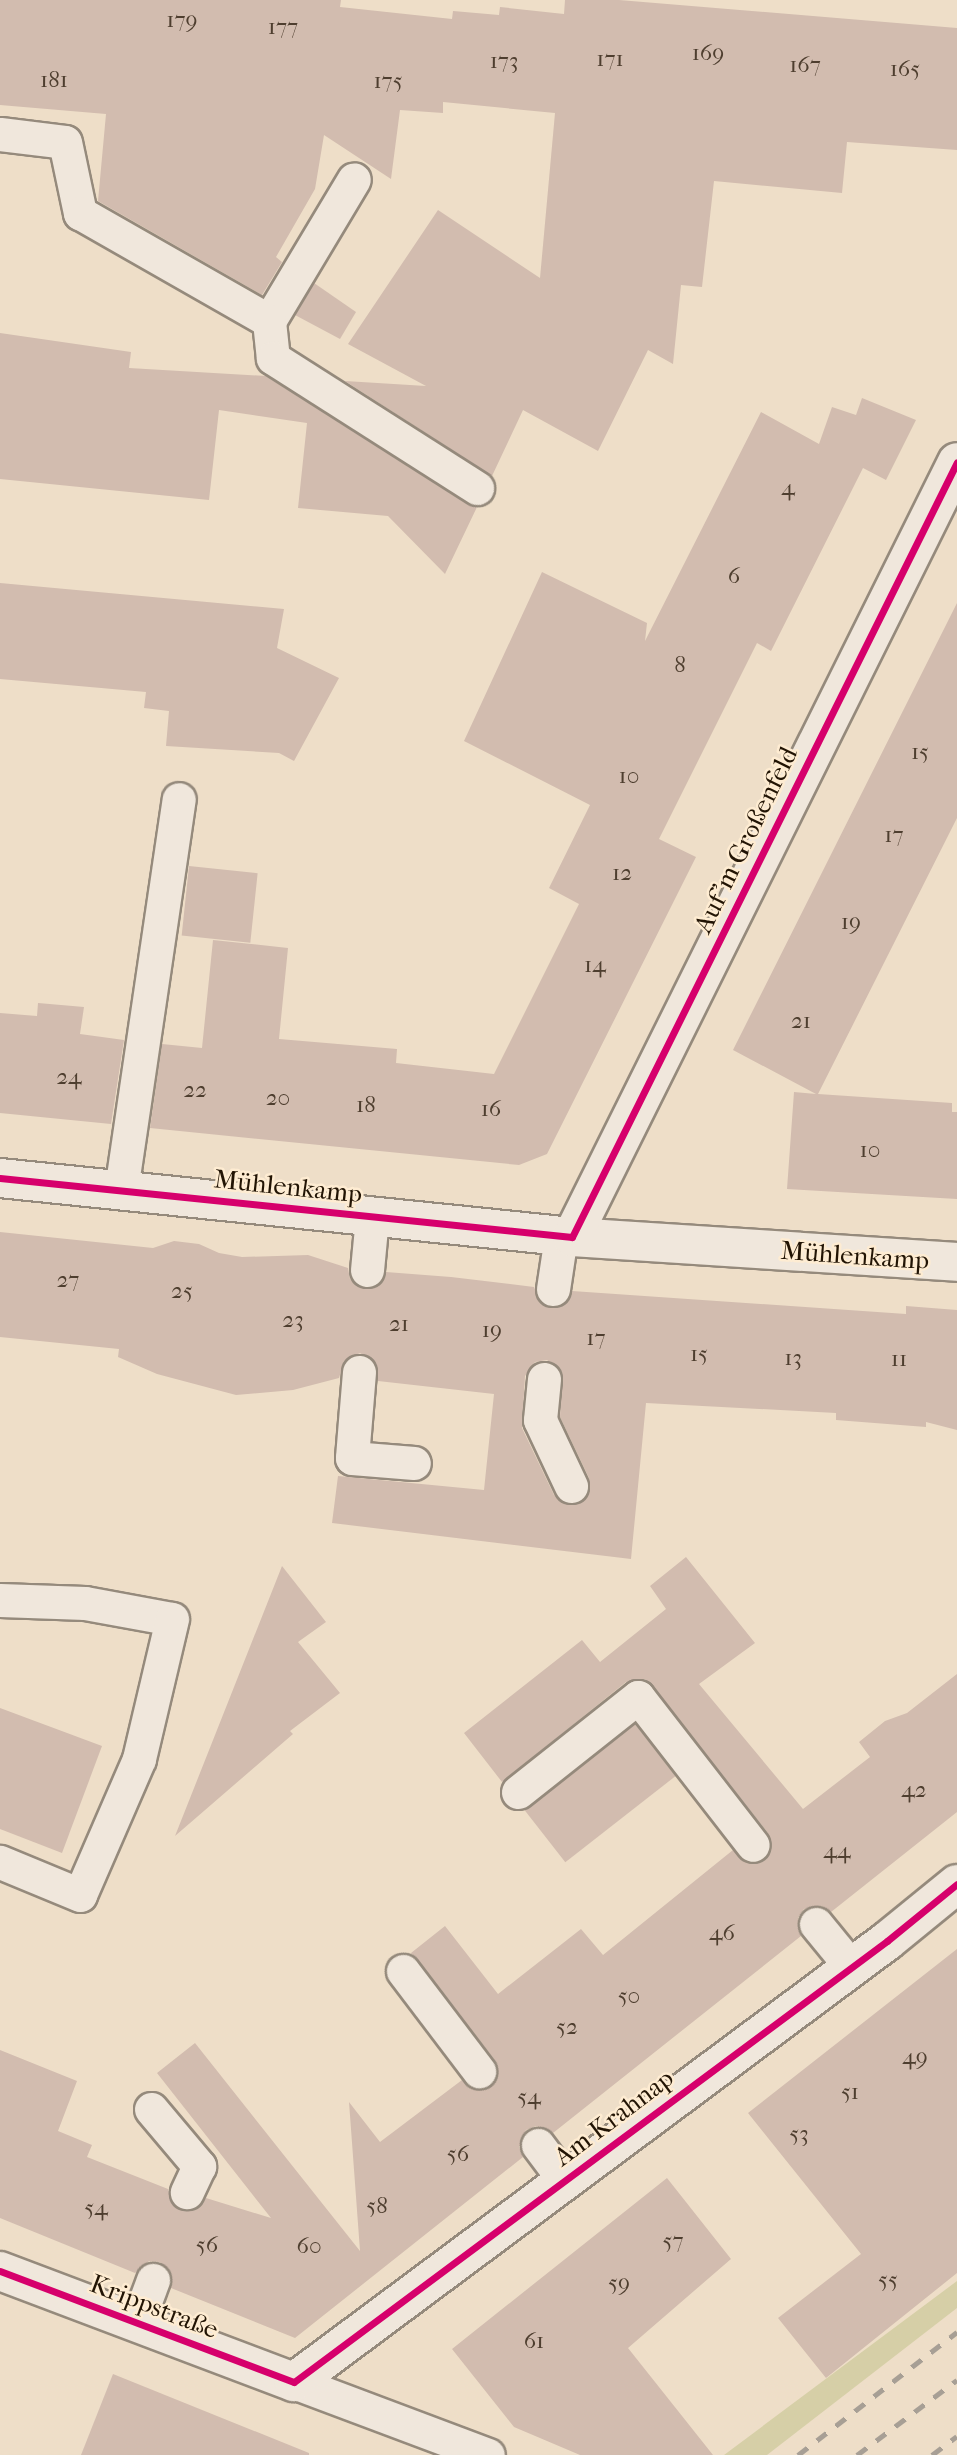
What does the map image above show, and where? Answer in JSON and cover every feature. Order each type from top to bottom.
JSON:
[{"type":"street","name":"Auf'm Großenfeld","points":[[566,1236],[957,462]]},
{"type":"street","name":"Mühlenkamp","points":[[0,1178],[566,1236],[957,1262]]},
{"type":"street","name":"Am Krahnap","points":[[294,2382],[852,1968],[957,1884]]},
{"type":"street","name":"Krippstraße","points":[[0,2271],[294,2382]]},
{"type":"lane","points":[[0,134],[65,142],[80,213],[270,320]]},
{"type":"lane","points":[[354,179],[270,320],[274,358],[477,488]]},
{"type":"lane","points":[[121,1190],[179,799]]},
{"type":"lane","points":[[367,1270],[372,1217]]},
{"type":"lane","points":[[554,1289],[566,1236]]},
{"type":"lane","points":[[359,1372],[352,1458],[414,1463]]},
{"type":"lane","points":[[544,1379],[540,1420],[571,1486]]},
{"type":"lane","points":[[0,1601],[85,1603],[172,1619],[139,1759],[80,1895],[0,1863]]},
{"type":"lane","points":[[518,1792],[638,1697],[754,1845]]},
{"type":"lane","points":[[816,1924],[852,1968]]},
{"type":"lane","points":[[403,1970],[479,2071]]},
{"type":"lane","points":[[151,2109],[199,2166],[187,2192]]},
{"type":"lane","points":[[538,2145],[565,2181]]},
{"type":"lane","points":[[137,2323],[153,2280]]},
{"type":"lane","name":"Krippstraße","points":[[294,2382],[488,2455]]},
{"type":"shaded area","points":[[957,2281],[957,2308],[767,2455],[724,2455]]},
{"type":"building","points":[[0,0],[341,0],[340,7],[452,19],[453,11],[499,15],[500,7],[564,14],[565,0],[619,0],[957,28],[957,150],[847,142],[842,193],[714,181],[702,287],[681,285],[673,364],[648,350],[598,451],[523,410],[492,476],[345,381],[426,386],[348,344],[438,210],[540,278],[555,113],[443,102],[443,113],[400,110],[391,179],[324,135],[315,189],[276,257],[282,262],[262,295],[98,201],[106,114],[0,105]]},
{"type":"building","points":[[314,283],[356,312],[340,339],[295,315]]},
{"type":"building","points":[[0,333],[131,352],[129,368],[266,376],[477,507],[445,574],[388,516],[298,508],[307,423],[219,410],[209,500],[0,479]]},
{"type":"building","points":[[862,398],[916,420],[886,480],[863,468],[771,651],[757,643],[659,839],[696,857],[547,1154],[519,1165],[150,1128],[162,1044],[202,1048],[213,940],[288,948],[279,1039],[397,1049],[396,1063],[494,1074],[579,904],[549,888],[590,805],[464,741],[542,572],[647,623],[645,641],[761,412],[819,444],[832,407],[856,415]]},
{"type":"building","points":[[0,583],[284,609],[277,648],[339,678],[294,761],[279,753],[166,746],[169,711],[144,708],[146,692],[0,679]]},
{"type":"building","points":[[957,603],[957,818],[818,1094],[952,1103],[952,1112],[957,1112],[957,1199],[787,1189],[794,1092],[816,1094],[733,1050]]},
{"type":"building","points":[[189,866],[258,873],[250,943],[182,936]]},
{"type":"building","points":[[38,1003],[84,1007],[80,1034],[124,1040],[111,1124],[0,1113],[0,1013],[37,1016]]},
{"type":"building","points":[[0,1232],[153,1248],[174,1241],[199,1244],[219,1253],[242,1257],[308,1255],[348,1268],[350,1279],[365,1289],[376,1287],[386,1272],[451,1277],[534,1287],[541,1304],[551,1308],[568,1301],[572,1291],[906,1314],[906,1306],[957,1310],[957,1430],[926,1422],[926,1427],[836,1420],[836,1413],[646,1403],[631,1559],[332,1523],[338,1476],[484,1490],[494,1394],[378,1381],[376,1363],[360,1353],[344,1361],[339,1378],[293,1390],[236,1395],[157,1374],[118,1357],[119,1349],[0,1337]],"holes":[[[547,1360],[562,1372],[560,1417],[589,1478],[587,1496],[579,1504],[569,1505],[554,1495],[522,1428],[525,1376],[535,1362]]]},
{"type":"building","points":[[686,1557],[755,1643],[699,1684],[803,1809],[870,1757],[859,1742],[885,1721],[907,1713],[957,1674],[957,1812],[831,1912],[822,1906],[804,1909],[798,1918],[801,1936],[553,2133],[536,2126],[526,2130],[519,2147],[523,2157],[295,2338],[171,2288],[172,2276],[160,2262],[149,2261],[135,2273],[0,2218],[0,2050],[77,2081],[58,2131],[92,2145],[87,2157],[168,2189],[171,2202],[180,2210],[198,2208],[206,2198],[271,2218],[157,2073],[195,2043],[360,2251],[349,2102],[380,2142],[462,2080],[481,2090],[497,2078],[494,2059],[411,1953],[445,1926],[498,1994],[581,1929],[603,1955],[733,1850],[745,1862],[755,1864],[770,1853],[768,1833],[645,1679],[626,1682],[502,1782],[464,1733],[582,1640],[600,1662],[666,1609],[650,1586]]},
{"type":"building","points":[[282,1566],[326,1622],[298,1642],[340,1693],[290,1731],[293,1734],[175,1836]]},
{"type":"building","points":[[0,1708],[102,1746],[62,1853],[0,1829]]},
{"type":"building","points":[[635,1724],[676,1776],[565,1862],[525,1810]]},
{"type":"building","points":[[957,1949],[957,2273],[826,2378],[778,2318],[861,2254],[748,2113]]},
{"type":"building","points":[[667,2178],[731,2259],[628,2348],[713,2455],[580,2455],[514,2427],[452,2349]]},
{"type":"building","points":[[113,2374],[309,2453],[309,2455],[81,2455]]},
{"type":"railway","points":[[798,2455],[957,2332]]},
{"type":"railway","points":[[857,2455],[957,2380]]},
{"type":"railway","points":[[932,2455],[957,2436]]},
{"type":"cycle path","points":[[0,1178],[572,1237],[957,462]]},
{"type":"cycle path","points":[[0,2271],[294,2382],[887,1941],[957,1884]]}]
